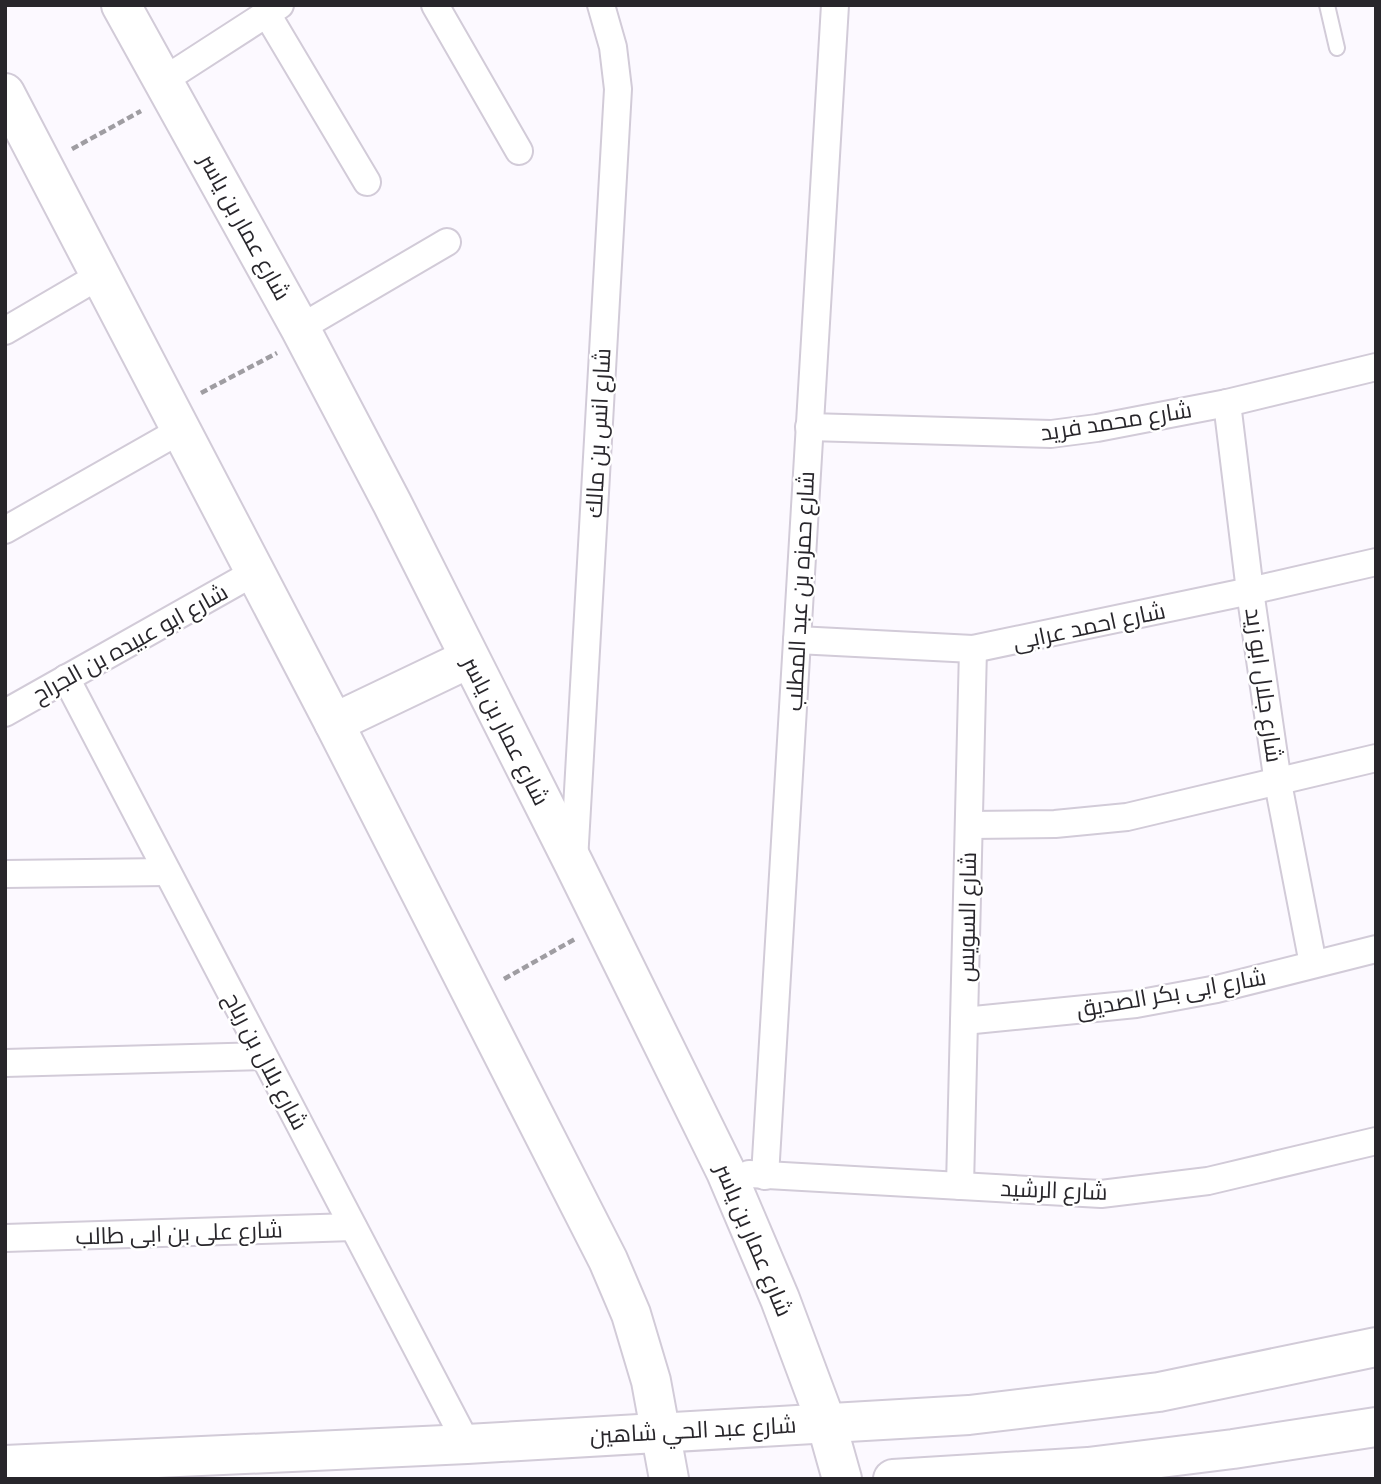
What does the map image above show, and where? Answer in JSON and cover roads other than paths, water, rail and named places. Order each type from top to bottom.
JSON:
[{"type":"street","name":"شارع عمار بن ياسر","points":[[121,5],[302,333],[391,503],[726,1172],[780,1299],[825,1422],[842,1479]]},
{"type":"street","points":[[435,5],[519,151]]},
{"type":"street","name":"شارع انس بن مالك","points":[[574,864],[618,89],[613,47],[601,5]]},
{"type":"street","name":"شارع حمزه بن عبد المطلب","points":[[765,1176],[835,5]]},
{"type":"street","points":[[168,87],[273,9],[367,182]]},
{"type":"street","points":[[5,93],[16,138],[43,165],[334,723],[608,1261],[631,1314],[651,1381],[669,1479]]},
{"type":"street","points":[[302,333],[447,242]]},
{"type":"street","points":[[5,331],[99,276]]},
{"type":"street","name":"شارع محمد فريد","points":[[809,427],[1051,434],[1227,403],[1376,368]]},
{"type":"street","name":"شارع جلال ابو زيد","points":[[1227,403],[1250,591],[1278,783],[1312,964]]},
{"type":"street","points":[[5,530],[175,420]]},
{"type":"street","name":"شارع احمد عرابى","points":[[797,640],[973,649],[1376,562]]},
{"type":"street","name":"شارع ابو عبيده بن الجراح","points":[[5,713],[255,572]]},
{"type":"street","name":"شارع السويس","points":[[960,1186],[973,649]]},
{"type":"street","points":[[334,723],[468,659]]},
{"type":"street","name":"شارع بلال بن رباح","points":[[66,678],[467,1444]]},
{"type":"street","points":[[969,825],[1055,824],[1127,817],[1376,758]]},
{"type":"street","points":[[5,874],[167,872]]},
{"type":"street","name":"شارع ابى بكر الصديق","points":[[964,1021],[1136,1004],[1217,989],[1376,949]]},
{"type":"street","points":[[5,1063],[263,1056]]},
{"type":"street","name":"شارع الرشيد","points":[[726,1172],[1101,1194],[1208,1181],[1376,1141]]},
{"type":"street","name":"شارع على بن ابى طالب","points":[[5,1238],[354,1227]]},
{"type":"street","name":"شارع عبد الحي شاهين","points":[[5,1465],[467,1444],[969,1415],[1159,1392],[1376,1347]]},
{"type":"street","points":[[893,1479],[1088,1467],[1233,1449],[1376,1427]]},
{"type":"lane","points":[[1327,5],[1337,48]]}]
